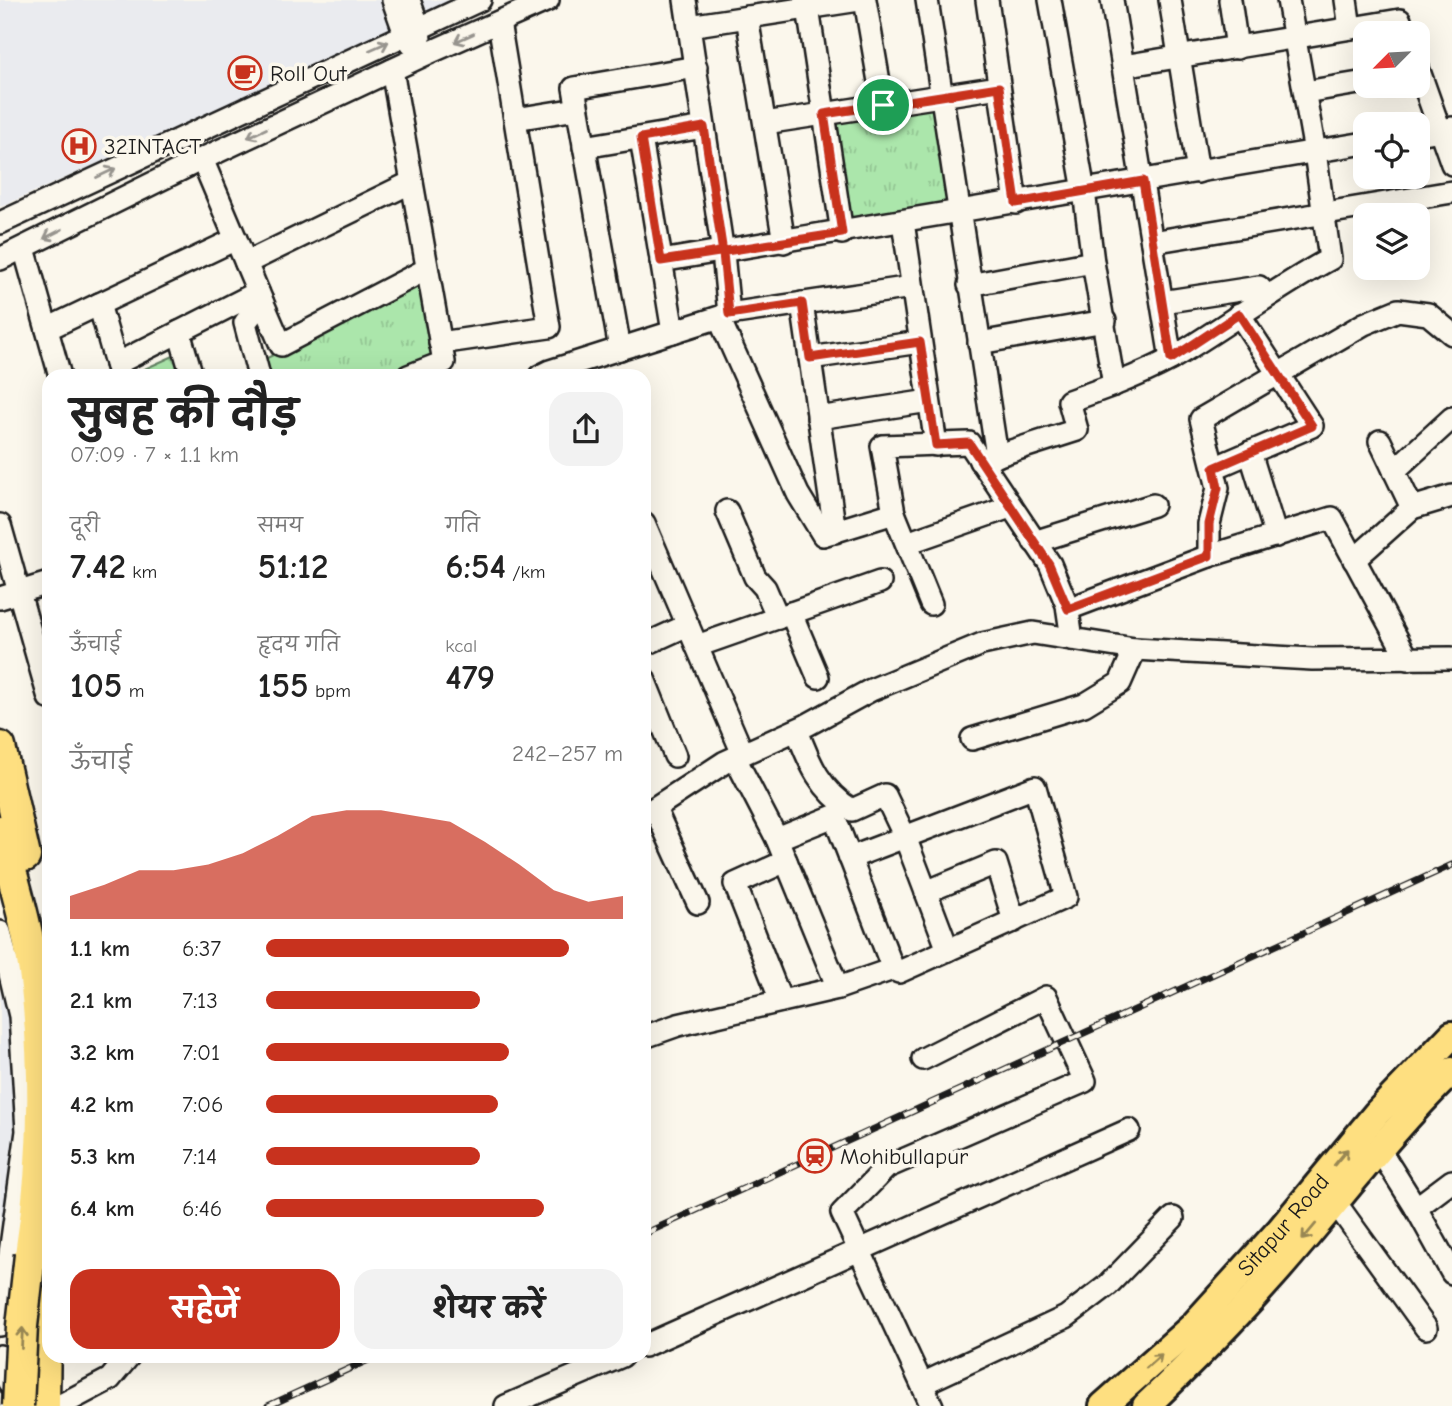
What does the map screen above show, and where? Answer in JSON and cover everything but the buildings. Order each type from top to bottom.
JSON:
[{"type":"highway","points":[[0,747],[42,928]]},
{"type":"highway","points":[[0,831],[21,906],[36,986],[42,1109]]},
{"type":"highway","points":[[18,1406],[22,1326],[42,1143]]},
{"type":"highway","points":[[44,1406],[45,1363]]},
{"type":"main road","name":"Sitapur Road","points":[[1103,1406],[1192,1327],[1280,1230],[1377,1113],[1452,1035]]},
{"type":"main road","name":"Sitapur Road","points":[[1146,1406],[1208,1347],[1270,1279],[1414,1108],[1452,1071]]},
{"type":"street","points":[[393,0],[412,31],[422,56]]},
{"type":"street","points":[[409,0],[412,31]]},
{"type":"street","points":[[0,223],[480,0]]},
{"type":"street","points":[[0,259],[202,159],[548,0]]},
{"type":"street","points":[[685,0],[723,253],[724,316],[797,494],[823,536],[894,513]]},
{"type":"street","points":[[689,26],[859,0]]},
{"type":"street","points":[[865,0],[883,105]]},
{"type":"street","points":[[927,0],[979,343],[988,459],[1010,507],[1049,564],[1068,609],[1072,639]]},
{"type":"street","points":[[987,0],[1016,203]]},
{"type":"street","points":[[1050,0],[1084,191],[1114,385]]},
{"type":"street","points":[[1112,0],[1171,359]]},
{"type":"street","points":[[1170,0],[1198,172]]},
{"type":"street","points":[[1230,0],[1237,48]]},
{"type":"street","points":[[988,459],[1077,430],[1069,401],[1137,376],[1171,359],[1292,279],[1330,259],[1315,152],[1288,0]]},
{"type":"street","points":[[1346,0],[1350,28]]},
{"type":"street","points":[[808,8],[842,233]]},
{"type":"street","points":[[747,17],[784,242]]},
{"type":"street","points":[[1123,66],[1400,18]]},
{"type":"street","points":[[418,369],[442,352],[549,327],[499,22]]},
{"type":"street","points":[[620,349],[574,88],[696,67]]},
{"type":"street","points":[[392,70],[442,352]]},
{"type":"street","points":[[1304,92],[1353,84]]},
{"type":"street","points":[[765,123],[999,87]]},
{"type":"street","points":[[1430,97],[1446,130],[1452,164]]},
{"type":"street","points":[[515,119],[577,108]]},
{"type":"street","points":[[584,147],[704,127]]},
{"type":"street","points":[[641,138],[673,332]]},
{"type":"street","points":[[661,261],[723,253],[1353,145]]},
{"type":"street","points":[[202,159],[281,345],[427,269]]},
{"type":"street","points":[[246,263],[412,182]]},
{"type":"street","points":[[1152,242],[1452,192]]},
{"type":"street","points":[[903,222],[936,445]]},
{"type":"street","points":[[47,329],[236,239]]},
{"type":"street","points":[[24,248],[58,369]]},
{"type":"street","points":[[969,285],[1093,261]]},
{"type":"street","points":[[589,368],[620,349],[724,316],[912,287]]},
{"type":"street","points":[[1162,302],[1259,287],[1267,296]]},
{"type":"street","points":[[119,369],[179,332],[260,297]]},
{"type":"street","points":[[258,369],[245,323],[260,297]]},
{"type":"street","points":[[802,303],[835,532]]},
{"type":"street","points":[[99,304],[117,369]]},
{"type":"street","points":[[1209,556],[1209,524],[1218,488],[1202,419],[1364,324],[1398,310],[1428,314],[1452,334]]},
{"type":"street","points":[[1214,468],[1312,426],[1239,314]]},
{"type":"street","points":[[979,343],[1105,321]]},
{"type":"street","points":[[179,332],[190,369]]},
{"type":"street","points":[[810,358],[920,342]]},
{"type":"street","points":[[818,418],[929,401]]},
{"type":"street","points":[[1394,471],[1452,418]]},
{"type":"street","points":[[1380,441],[1412,508]]},
{"type":"street","points":[[931,604],[894,513],[882,446],[969,443],[988,459]]},
{"type":"street","points":[[1250,452],[1276,536]]},
{"type":"street","points":[[1354,560],[1412,508],[1452,496]]},
{"type":"street","points":[[1034,542],[1153,505]]},
{"type":"street","points":[[907,543],[1010,507]]},
{"type":"street","points":[[727,511],[755,577],[785,615],[818,677]]},
{"type":"street","points":[[1068,609],[1209,556],[1332,518],[1408,659]]},
{"type":"street","points":[[0,525],[9,595],[42,680]]},
{"type":"street","points":[[651,539],[697,646],[739,756],[777,839],[838,988]]},
{"type":"street","points":[[697,646],[880,582]]},
{"type":"street","points":[[9,595],[42,585]]},
{"type":"street","points":[[651,642],[688,625]]},
{"type":"street","points":[[651,811],[724,762],[797,730],[871,690],[982,644],[1033,633],[1135,649],[1312,659],[1452,659]]},
{"type":"street","points":[[972,739],[1084,705],[1120,683],[1135,649]]},
{"type":"street","points":[[651,696],[675,756]]},
{"type":"street","points":[[797,730],[820,783],[836,800],[852,810],[885,795],[905,837],[948,950]]},
{"type":"street","points":[[777,839],[834,816],[850,858],[893,969],[899,972],[1066,897],[1035,788],[850,858]]},
{"type":"street","points":[[651,816],[698,903]]},
{"type":"street","points":[[781,1001],[735,884],[786,861]]},
{"type":"street","points":[[926,892],[996,863],[1014,921]]},
{"type":"street","points":[[0,932],[8,1002],[20,1016],[27,1131],[0,1325]]},
{"type":"street","points":[[651,1035],[678,1025],[838,988],[893,969]]},
{"type":"street","points":[[923,1059],[1046,997],[1086,1081],[887,1167],[842,1213],[932,1406]]},
{"type":"street","points":[[651,1343],[1129,1130]]},
{"type":"street","points":[[1379,1149],[1452,1273]]},
{"type":"street","points":[[1416,1208],[1452,1181]]},
{"type":"street","points":[[1335,1202],[1426,1328]]},
{"type":"street","points":[[922,1384],[1066,1317],[1108,1285],[1173,1218]]},
{"type":"street","points":[[0,1356],[11,1387],[32,1406]]},
{"type":"street","points":[[59,1406],[110,1379],[123,1363]]},
{"type":"street","points":[[506,1406],[606,1363]]},
{"type":"shaded area","points":[[0,0],[453,0],[0,207]]},
{"type":"shaded area","points":[[0,990],[12,1030],[18,1130],[0,1273]]},
{"type":"green space","points":[[935,103],[951,207],[846,223],[830,118]]},
{"type":"green space","points":[[421,281],[435,358],[408,369],[268,369],[265,359]]},
{"type":"green space","points":[[178,354],[182,369],[145,369]]},
{"type":"railway","points":[[651,1231],[1452,865]]},
{"type":"railway","points":[[268,1406],[362,1363]]},
{"type":"place","name":"Roll Out","points":[[245,73]]},
{"type":"place","name":"32INTACT","points":[[79,146]]},
{"type":"place","name":"Mohibullapur","points":[[815,1156]]},
{"type":"route","points":[[883,105],[824,114],[842,233],[723,253],[661,261],[641,138],[704,127],[723,253],[729,314],[802,303],[810,358],[920,342],[936,445],[969,443],[1049,564],[1068,609],[1209,556],[1209,524],[1218,488],[1214,468],[1312,426],[1239,314],[1171,359],[1143,181],[1016,203],[999,87],[883,105]]}]
